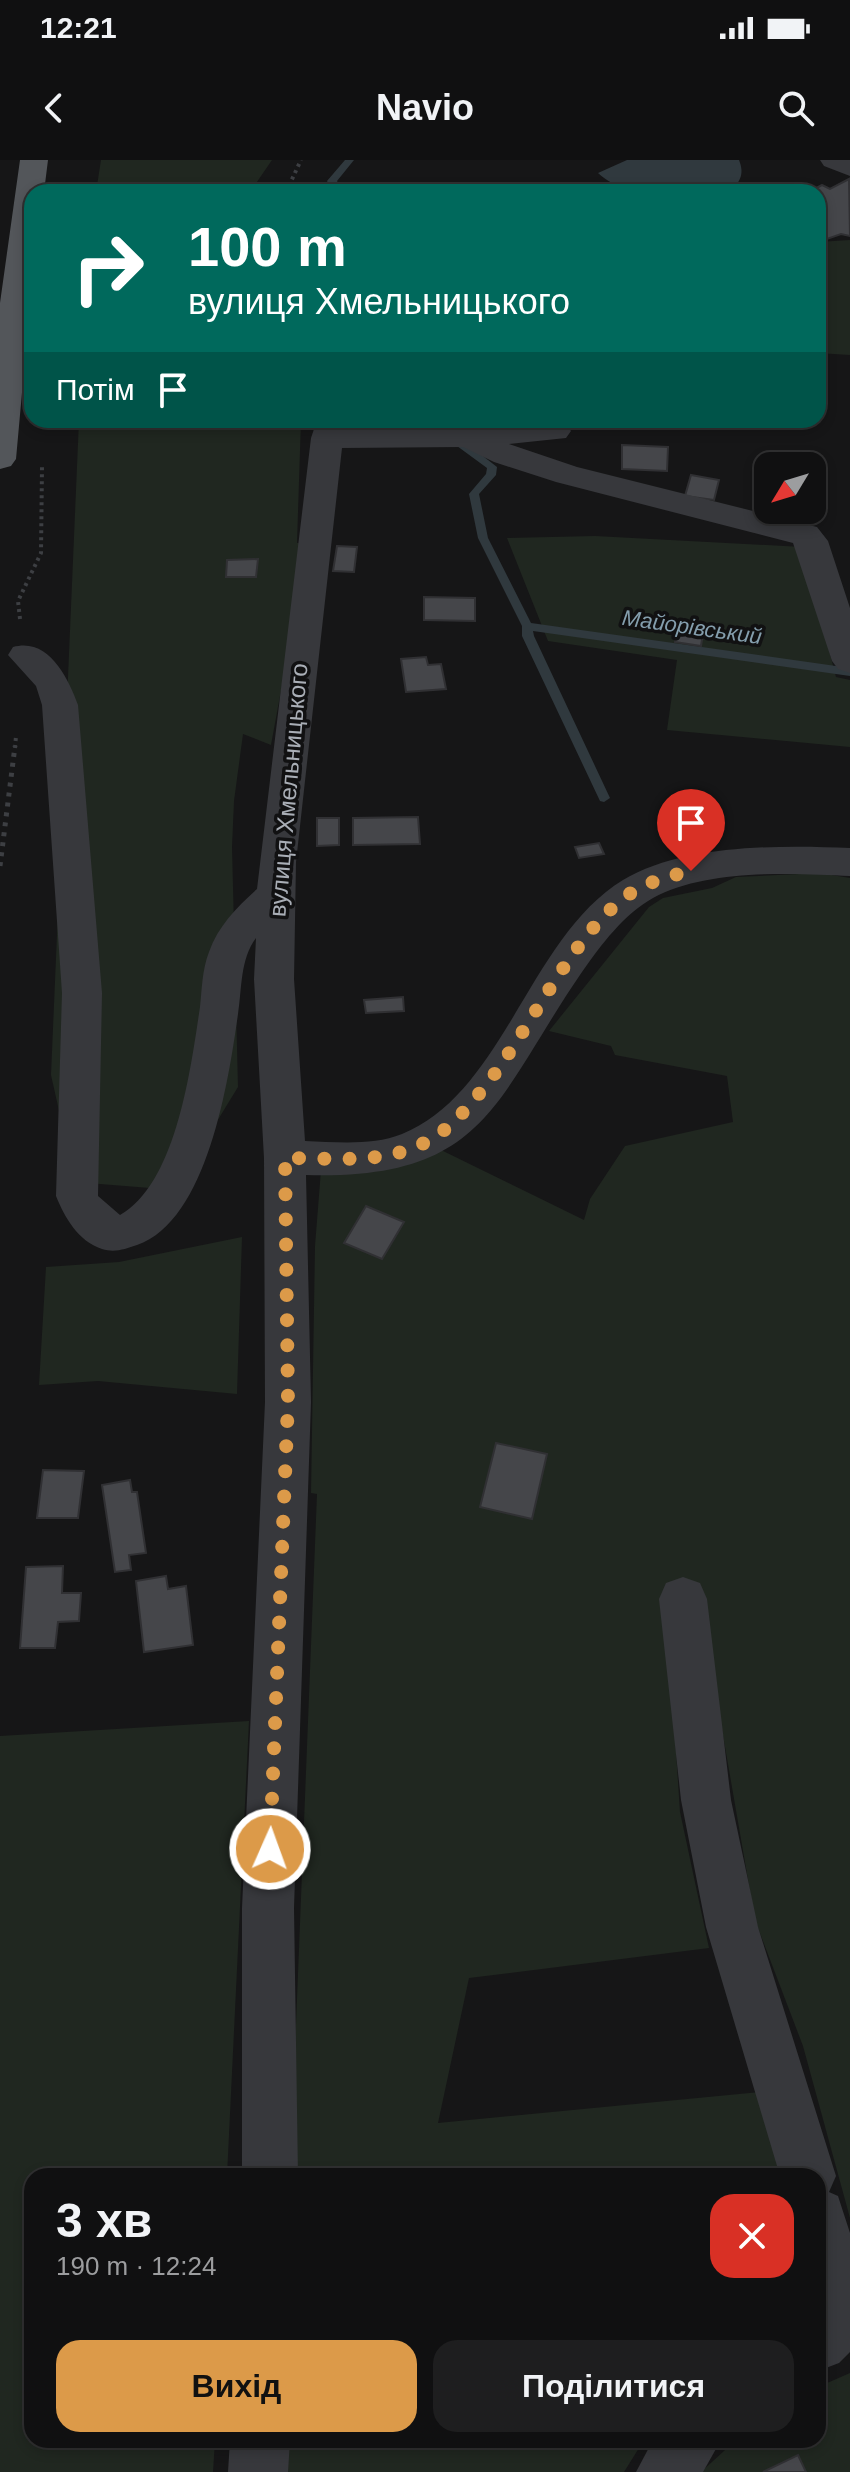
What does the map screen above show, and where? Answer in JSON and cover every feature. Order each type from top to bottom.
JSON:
[{"type":"main road","points":[[30,184],[34,160]]},
{"type":"main road","points":[[0,459],[24,228]]},
{"type":"street","points":[[834,160],[850,168]]},
{"type":"street","name":"вулиця Хмельницького","points":[[270,2168],[268,1908],[288,1402],[285,1158],[274,979],[276,894],[295,697],[330,428]]},
{"type":"street","points":[[343,428],[461,437],[555,431]]},
{"type":"street","points":[[461,437],[567,475],[805,535],[811,541],[850,661]]},
{"type":"street","points":[[25,655],[52,681],[60,705],[82,993],[77,1196],[84,1212],[110,1234],[140,1226],[155,1214],[188,1157],[213,1053],[229,949],[242,927],[276,894]]},
{"type":"street","points":[[285,1158],[366,1158],[416,1147],[450,1128],[499,1071],[577,950],[629,894],[664,877],[728,862],[789,857],[850,862]]},
{"type":"street","points":[[683,1599],[706,1800],[732,1927],[806,2168]]},
{"type":"street","points":[[826,2254],[838,2310],[834,2328],[826,2335]]},
{"type":"street","points":[[258,2472],[260,2448]]},
{"type":"street","points":[[666,2472],[685,2448]]},
{"type":"path","points":[[290,184],[301,160]]},
{"type":"path","points":[[41,553],[42,453]]},
{"type":"shaded area","points":[[101,160],[272,160],[256,184],[97,184]]},
{"type":"shaded area","points":[[627,160],[739,160],[741,165],[736,184],[615,184],[598,173]]},
{"type":"shaded area","points":[[850,240],[850,355],[826,354],[826,242]]},
{"type":"shaded area","points":[[79,428],[301,428],[297,543],[308,543],[271,745],[243,734],[234,801],[232,847],[238,1087],[175,1190],[75,1182],[51,1075]]},
{"type":"shaded area","points":[[595,536],[802,547],[836,677],[850,680],[850,747],[667,730],[677,660],[548,641],[507,538]]},
{"type":"shaded area","points":[[820,873],[850,878],[850,2218],[803,2046],[755,1920],[719,1712],[665,1586],[680,1812],[709,1948],[469,1978],[438,2123],[760,2092],[778,2168],[290,2168],[317,1494],[311,1493],[315,1246],[321,1170],[439,1149],[584,1220],[590,1199],[625,1146],[733,1122],[727,1076],[615,1055],[611,1046],[549,1031],[649,907],[663,898],[712,888],[736,877]]},
{"type":"shaded area","points":[[242,1237],[237,1394],[98,1381],[39,1385],[46,1267],[119,1262]]},
{"type":"shaded area","points":[[249,1721],[227,2168],[24,2168],[24,2448],[214,2448],[213,2472],[0,2472],[0,1736]]},
{"type":"shaded area","points":[[850,2373],[850,2472],[701,2472],[727,2448],[826,2448],[826,2384]]},
{"type":"shaded area","points":[[280,2448],[639,2448],[624,2472],[279,2472]]},
{"type":"building","points":[[849,179],[850,236],[841,234],[826,238],[826,187],[830,189]]},
{"type":"building","points":[[622,445],[668,447],[667,471],[622,469]]},
{"type":"building","points":[[691,475],[719,480],[714,500],[685,496]]},
{"type":"building","points":[[337,546],[357,547],[354,572],[333,571]]},
{"type":"building","points":[[258,559],[256,577],[226,577],[227,560]]},
{"type":"building","points":[[424,597],[475,598],[475,621],[424,620]]},
{"type":"building","points":[[678,630],[703,633],[701,646],[675,642]]},
{"type":"building","points":[[426,657],[428,665],[441,664],[446,689],[406,692],[401,659]]},
{"type":"building","points":[[418,817],[420,844],[353,845],[353,818]]},
{"type":"building","points":[[317,818],[339,818],[339,845],[317,846]]},
{"type":"building","points":[[599,843],[604,854],[579,858],[575,847]]},
{"type":"building","points":[[403,997],[404,1011],[366,1013],[364,1000]]},
{"type":"building","points":[[366,1206],[404,1222],[382,1259],[344,1243]]},
{"type":"building","points":[[496,1443],[547,1454],[532,1519],[480,1507]]},
{"type":"building","points":[[43,1470],[84,1471],[78,1518],[37,1518]]},
{"type":"building","points":[[130,1480],[132,1492],[137,1492],[146,1553],[129,1555],[131,1570],[115,1572],[102,1485]]},
{"type":"building","points":[[63,1566],[62,1593],[81,1593],[79,1621],[58,1622],[55,1648],[20,1648],[26,1567]]},
{"type":"building","points":[[166,1576],[168,1589],[186,1586],[193,1645],[144,1652],[136,1581]]},
{"type":"building","points":[[798,2455],[806,2472],[763,2472]]},
{"type":"waterway","points":[[334,184],[332,181],[350,160]]},
{"type":"waterway","points":[[448,428],[461,444],[492,467],[491,475],[474,494],[483,538],[527,626]]},
{"type":"waterway","name":"Майорівський","points":[[527,626],[850,672]]},
{"type":"waterway","points":[[527,626],[528,636],[604,798]]},
{"type":"route","points":[[270,1849],[288,1402],[285,1158],[366,1158],[416,1147],[450,1128],[499,1071],[577,950],[612,909],[629,894],[664,877],[691,871]]}]
